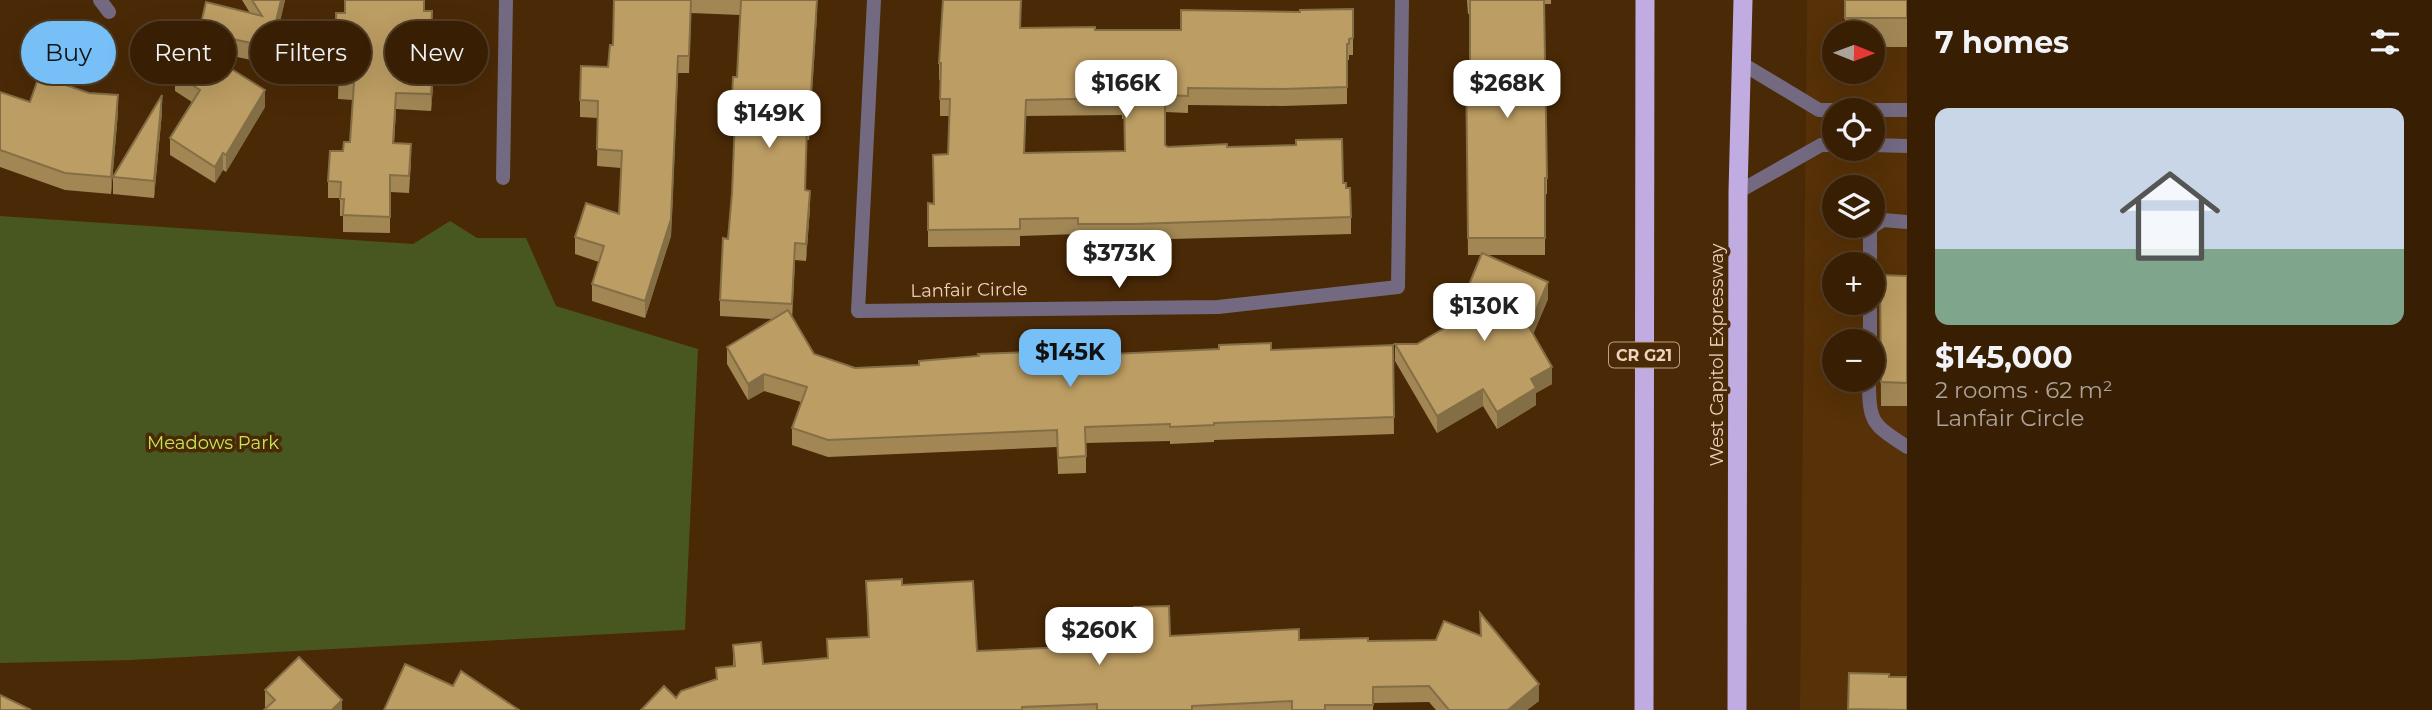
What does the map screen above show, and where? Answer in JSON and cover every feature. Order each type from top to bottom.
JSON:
[{"type":"highway","name":"CR G21","points":[[1644,0],[1644,710]]},
{"type":"highway","name":"West Capitol Expressway","points":[[1737,710],[1738,192],[1743,0]]},
{"type":"street","points":[[100,0],[109,12]]},
{"type":"street","points":[[503,178],[506,0]]},
{"type":"street","name":"Lanfair Circle","points":[[874,0],[858,311],[1218,307],[1398,287],[1402,0]]},
{"type":"street","points":[[1741,63],[1819,110],[1907,110]]},
{"type":"street","points":[[1738,192],[1822,145]]},
{"type":"street","points":[[1885,145],[1907,146]]},
{"type":"street","points":[[1870,252],[1870,228],[1883,220],[1907,222]]},
{"type":"street","points":[[1870,392],[1869,411],[1879,428],[1907,447]]},
{"type":"shaded area","points":[[1807,0],[1907,0],[1907,710],[1800,710]]},
{"type":"green space","name":"Meadows Park","points":[[0,216],[413,244],[450,221],[477,238],[526,238],[556,306],[698,349],[685,630],[130,660],[0,663]]},
{"type":"building","points":[[252,0],[281,0],[276,21],[250,21],[250,43],[236,40],[236,21],[202,21],[206,2],[262,16]]},
{"type":"building","points":[[345,0],[424,0],[424,11],[432,11],[432,21],[385,21],[385,84],[432,84],[431,94],[396,93],[393,143],[411,144],[409,176],[390,175],[390,217],[343,215],[341,182],[328,181],[330,151],[343,151],[344,142],[350,142],[354,84],[371,84],[371,21],[336,21],[336,13],[345,13]]},
{"type":"building","points":[[614,0],[691,0],[689,56],[678,56],[671,219],[645,301],[592,284],[604,246],[575,237],[586,203],[619,214],[622,151],[597,149],[598,101],[580,100],[581,66],[608,67],[610,45],[613,45]]},
{"type":"building","points":[[741,0],[817,0],[807,123],[805,190],[810,191],[806,244],[795,243],[792,304],[720,300],[723,238],[728,239],[732,193],[735,119],[731,119],[733,77],[737,77]]},
{"type":"building","points":[[943,0],[1021,0],[1020,28],[1095,27],[1095,30],[1181,30],[1181,10],[1300,12],[1353,9],[1353,38],[1349,39],[1347,44],[1347,87],[1188,88],[1188,96],[1165,95],[1165,145],[1168,147],[1296,145],[1296,140],[1342,139],[1343,183],[1346,183],[1346,188],[1350,188],[1351,217],[1135,224],[1078,224],[1078,218],[1020,219],[1020,229],[928,230],[928,203],[934,204],[933,155],[948,154],[950,99],[940,99]],"holes":[[[1122,98],[1125,151],[1024,153],[1026,100]]]},
{"type":"building","points":[[1470,0],[1544,0],[1547,178],[1545,238],[1468,238],[1466,65],[1470,65]]},
{"type":"building","points":[[1845,0],[1907,0],[1907,18],[1845,18]]},
{"type":"building","points":[[236,72],[250,81],[250,84],[265,90],[226,155],[223,153],[215,167],[170,138],[200,90],[191,84],[236,84]]},
{"type":"building","points":[[36,84],[63,84],[89,93],[118,95],[111,177],[65,173],[0,150],[0,92],[30,102]]},
{"type":"building","points":[[162,95],[154,181],[113,177]]},
{"type":"building","points":[[1482,253],[1548,282],[1529,327],[1552,367],[1531,379],[1536,388],[1497,412],[1483,389],[1437,416],[1395,344],[1417,344],[1489,302],[1466,292]]},
{"type":"building","points":[[1885,275],[1907,276],[1907,383],[1885,382],[1885,329],[1881,329],[1880,315],[1885,315]]},
{"type":"building","points":[[788,310],[814,354],[855,368],[919,365],[919,361],[979,356],[978,354],[1091,352],[1091,355],[1219,349],[1219,345],[1271,343],[1271,350],[1393,345],[1394,417],[1170,427],[1170,424],[1085,427],[1086,456],[1058,458],[1057,430],[828,440],[792,428],[807,387],[764,374],[748,384],[727,347]]},
{"type":"building","points":[[902,579],[902,585],[973,581],[977,651],[1137,644],[1134,607],[1169,606],[1170,636],[1299,629],[1299,640],[1436,640],[1444,621],[1481,636],[1480,613],[1539,684],[1508,710],[1449,710],[1429,686],[1373,687],[1373,705],[1325,705],[1325,710],[1292,710],[1292,701],[1192,706],[1192,710],[1097,710],[1097,704],[1022,707],[1022,710],[641,710],[664,686],[676,698],[681,691],[717,679],[716,668],[735,666],[733,645],[761,642],[763,664],[828,658],[827,639],[869,637],[866,581]]},
{"type":"building","points":[[299,657],[342,700],[332,710],[264,710],[275,700],[265,690]]},
{"type":"building","points":[[405,664],[453,686],[461,671],[519,710],[384,710]]},
{"type":"building","points":[[1849,673],[1907,677],[1907,710],[1848,709]]},
{"type":"building","points":[[0,695],[31,710],[0,710]]}]
